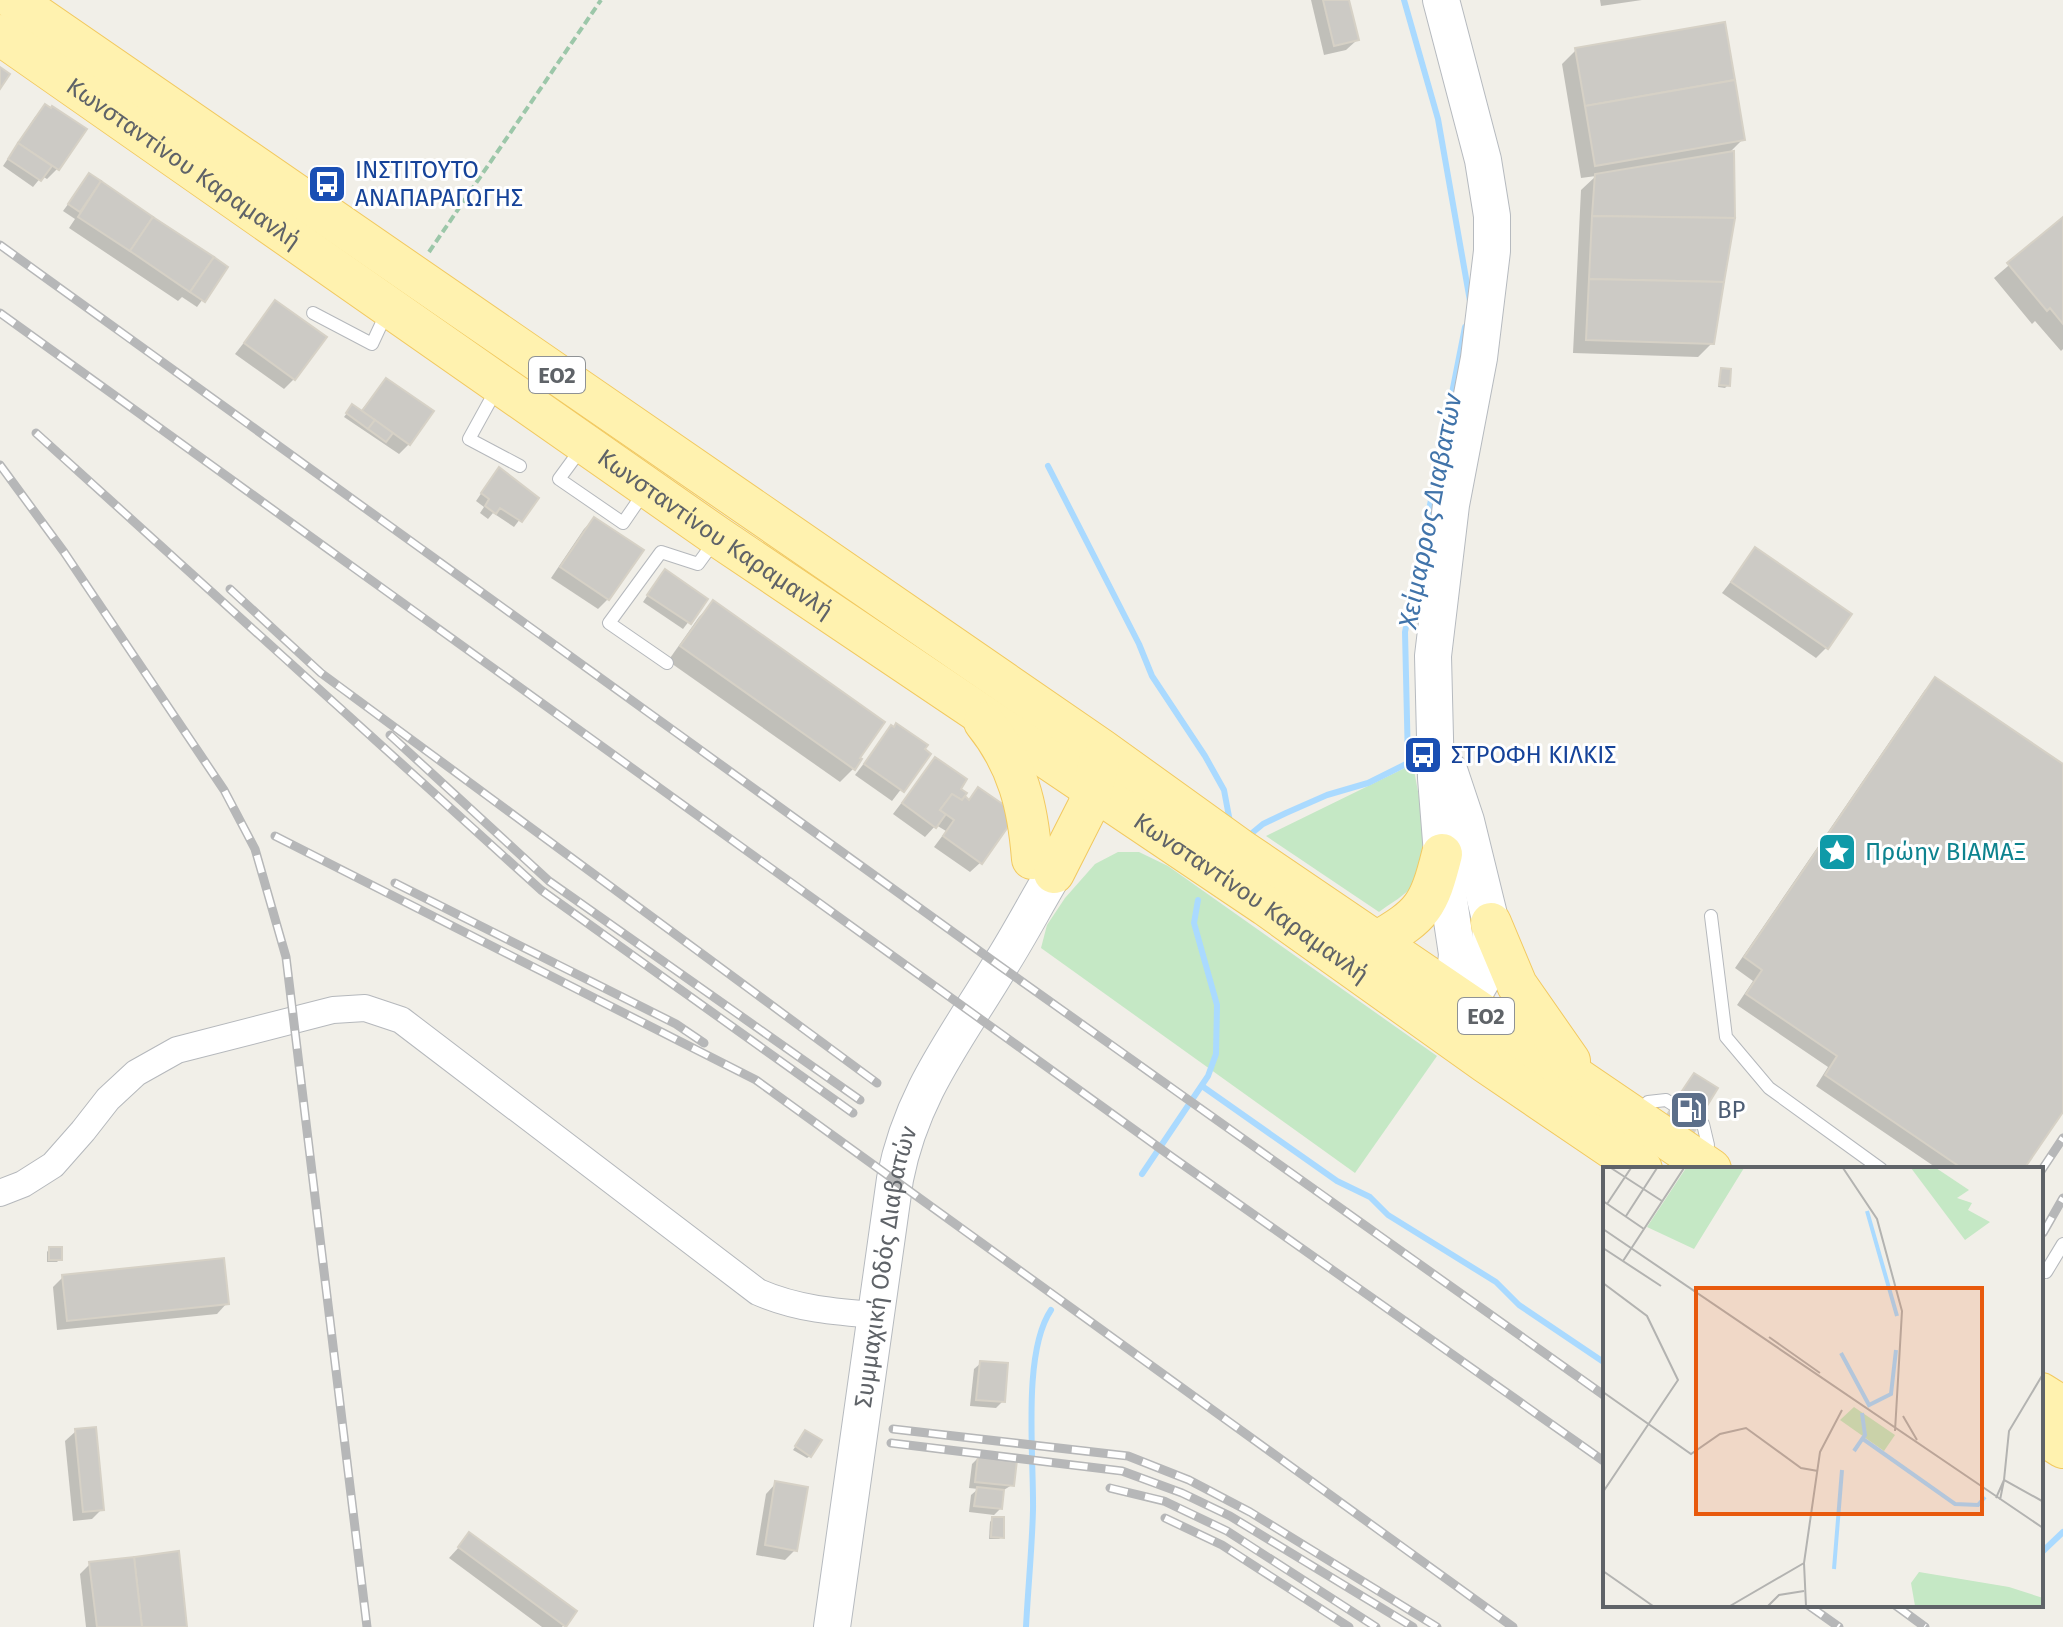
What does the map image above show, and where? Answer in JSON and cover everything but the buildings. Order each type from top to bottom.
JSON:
[{"type":"main road","name":"Κωνσταντίνου Καραμανλή","points":[[14,0],[1376,942]]},
{"type":"main road","points":[[1441,0],[1483,160],[1492,216],[1492,251],[1479,358],[1451,505],[1433,656],[1442,854],[1457,954],[1451,1016]]},
{"type":"main road","name":"Κωνσταντίνου Καραμανλή","points":[[0,35],[718,537],[1156,832],[1451,1016]]},
{"type":"main road","points":[[972,707],[991,731],[1020,786],[1043,866]]},
{"type":"main road","points":[[1435,735],[1462,810],[1491,923],[1524,997],[1558,1046],[1596,1091]]},
{"type":"main road","points":[[1043,866],[1078,828],[1081,780],[1101,749]]},
{"type":"main road","points":[[1043,866],[1066,858],[1099,837],[1136,829],[1156,832]]},
{"type":"main road","points":[[1376,942],[1403,926],[1422,909],[1431,892],[1442,854]]},
{"type":"main road","name":"Συμμαχική Οδός Διαβατών","points":[[832,1627],[895,1179],[910,1121],[946,1050],[1018,935],[1043,866]]},
{"type":"main road","points":[[1451,1016],[1486,969],[1491,923]]},
{"type":"main road","name":"ΕΟ2","points":[[1376,942],[1451,1016],[1640,1167]]},
{"type":"main road","name":"ΕΟ2","points":[[1451,1016],[1596,1091],[1710,1157]]},
{"type":"main road","points":[[2043,1394],[2063,1407]]},
{"type":"main road","points":[[2043,1435],[2063,1448]]},
{"type":"street","points":[[0,1193],[23,1184],[53,1165],[117,1090],[136,1073],[177,1050],[333,1010],[365,1008],[401,1020],[758,1292],[784,1303],[820,1311],[878,1315]]},
{"type":"lane","points":[[313,313],[372,344],[389,307]]},
{"type":"lane","points":[[500,384],[469,439],[520,466]]},
{"type":"lane","points":[[667,663],[609,623],[661,552],[698,564],[718,537]]},
{"type":"lane","points":[[1711,916],[1726,1037],[1769,1088],[1878,1167]]},
{"type":"lane","points":[[1648,1102],[1666,1100],[1703,1124],[1710,1157]]},
{"type":"lane","points":[[2043,1271],[2046,1272],[2063,1244]]},
{"type":"path","points":[[407,271],[434,248],[601,0]]},
{"type":"green space","points":[[1413,764],[1423,825],[1419,870],[1407,892],[1379,912],[1266,836]]},
{"type":"green space","points":[[1118,852],[1139,852],[1168,866],[1437,1056],[1355,1173],[1041,948],[1047,925],[1065,898],[1095,864]]},
{"type":"waterway","name":"Χείμαρρος Διαβατών","points":[[1404,0],[1438,119],[1470,301]]},
{"type":"waterway","name":"Χείμαρρος Διαβατών","points":[[1246,838],[1263,824],[1286,813],[1327,795],[1368,783],[1408,763],[1405,632],[1465,327]]},
{"type":"waterway","name":"Χείμαρρος Διαβατών","points":[[1048,466],[1139,644],[1152,676],[1224,790],[1230,822]]},
{"type":"waterway","name":"Χείμαρρος Διαβατών","points":[[1142,1174],[1208,1076],[1216,1054],[1217,1005],[1194,923],[1198,900]]},
{"type":"waterway","points":[[1202,1086],[1337,1181],[1370,1197],[1388,1215],[1496,1282],[1519,1305],[1603,1362]]},
{"type":"waterway","name":"Χείμαρρος Διαβατών","points":[[1026,1627],[1033,1510],[1033,1378],[1042,1329],[1051,1310]]},
{"type":"waterway","points":[[2043,1551],[2063,1532]]},
{"type":"railway","points":[[0,245],[1000,966],[1603,1395]]},
{"type":"railway","points":[[0,313],[1172,1157],[1603,1461]]},
{"type":"railway","points":[[36,433],[541,890],[853,1113]]},
{"type":"railway","points":[[0,465],[64,552],[224,790],[255,849],[286,957],[367,1627]]},
{"type":"railway","points":[[230,589],[321,673],[877,1083]]},
{"type":"railway","points":[[390,735],[549,881],[860,1100]]},
{"type":"railway","points":[[275,836],[756,1080],[1513,1627]]},
{"type":"railway","points":[[395,883],[676,1024],[704,1043]]},
{"type":"railway","points":[[2043,1168],[2063,1138]]},
{"type":"railway","points":[[2043,1233],[2063,1198]]},
{"type":"railway","points":[[893,1429],[1128,1456],[1189,1480],[1250,1512],[1437,1627]]},
{"type":"railway","points":[[891,1443],[1122,1471],[1182,1493],[1230,1516],[1413,1627]]},
{"type":"railway","points":[[1110,1488],[1164,1501],[1227,1531],[1376,1627]]},
{"type":"railway","points":[[1165,1518],[1222,1545],[1349,1627]]},
{"type":"railway","points":[[1811,1607],[1839,1627]]},
{"type":"railway","points":[[1898,1607],[1925,1627]]},
{"type":"place","name":"ΙΝΣΤΙΤΟΥΤΟ ΑΝΑΠΑΡΑΓΩΓΗΣ","points":[[327,184]]},
{"type":"place","name":"ΣΤΡΟΦΗ ΚΙΛΚΙΣ","points":[[1423,755]]},
{"type":"place","name":"Πρώην ΒΙΑΜΑΞ","points":[[1837,852]]},
{"type":"place","name":"BP","points":[[1689,1110]]}]
